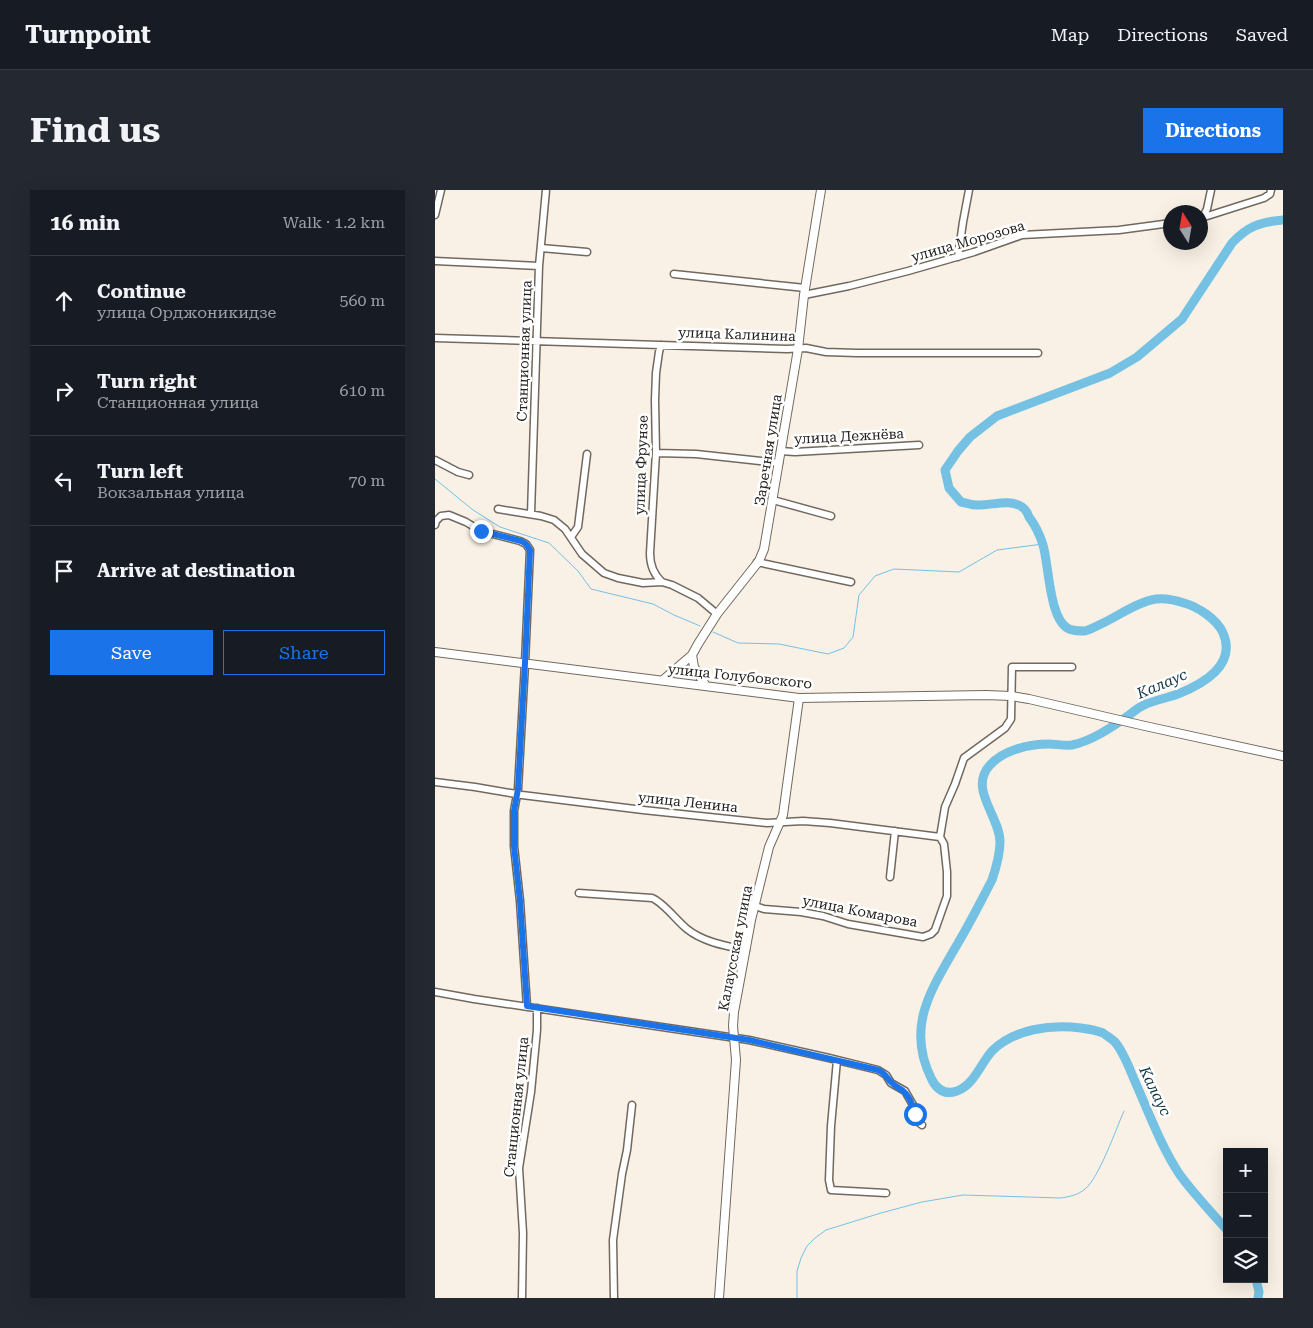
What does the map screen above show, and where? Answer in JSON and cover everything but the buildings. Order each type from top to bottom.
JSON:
[{"type":"street","points":[[435,215],[441,190]]},
{"type":"street","name":"Станционная улица","points":[[531,514],[539,266],[546,190]]},
{"type":"street","name":"Заречная улица","points":[[663,680],[692,655],[717,614],[757,562],[764,549],[798,349],[821,190]]},
{"type":"street","points":[[958,256],[969,190]]},
{"type":"street","points":[[1208,205],[1211,190]]},
{"type":"street","points":[[1208,216],[1265,198],[1270,194],[1271,190]]},
{"type":"street","name":"улица Морозова","points":[[674,274],[805,291],[849,286],[908,271],[1022,235],[1119,230],[1163,224]]},
{"type":"street","points":[[541,248],[587,252]]},
{"type":"street","points":[[435,261],[539,266]]},
{"type":"street","name":"улица Калинина","points":[[435,338],[813,349],[826,352],[857,353],[1038,353]]},
{"type":"street","name":"улица Фрунзе","points":[[652,570],[650,545],[655,453],[656,373],[661,345]]},
{"type":"street","name":"улица Дежнёва","points":[[780,451],[795,452],[919,445]]},
{"type":"street","points":[[655,453],[696,454],[779,463]]},
{"type":"street","points":[[571,537],[577,527],[587,454]]},
{"type":"street","points":[[435,460],[458,472],[469,475]]},
{"type":"street","points":[[773,500],[831,516]]},
{"type":"street","points":[[498,509],[554,520],[565,529],[582,554],[604,572],[618,578],[643,583],[662,582],[685,590],[717,614]]},
{"type":"street","points":[[435,525],[441,516],[449,515],[481,531],[521,541],[530,550],[517,794],[514,811],[514,846],[520,901],[527,1006]]},
{"type":"street","points":[[757,562],[851,582]]},
{"type":"street","points":[[652,570],[662,582]]},
{"type":"street","points":[[643,583],[652,570]]},
{"type":"street","name":"улица Голубовского","points":[[435,652],[799,698],[1011,696],[1283,756]]},
{"type":"street","points":[[692,655],[694,667],[706,686]]},
{"type":"street","name":"улица Комарова","points":[[755,906],[764,909],[801,912],[823,916],[848,924],[923,936],[931,934],[935,930],[947,896],[944,844],[940,837],[945,807],[964,758],[1009,724],[1011,719],[1012,667],[1072,667]]},
{"type":"street","name":"Калаусская улица","points":[[719,1298],[736,1060],[733,1026],[734,1012],[745,950],[769,847],[784,808],[799,698]]},
{"type":"street","name":"улица Ленина","points":[[435,782],[643,810],[779,823],[803,821],[940,837]]},
{"type":"street","points":[[890,877],[895,831]]},
{"type":"street","points":[[579,893],[652,898],[659,901],[694,934],[745,950]]},
{"type":"street","points":[[435,992],[734,1037],[882,1072],[891,1083],[905,1091],[913,1105],[918,1122],[922,1125]]},
{"type":"street","name":"Станционная улица","points":[[522,1298],[523,1233],[519,1168],[531,1092],[537,1030],[537,1008]]},
{"type":"street","points":[[837,1060],[831,1126],[829,1180],[831,1190],[886,1192]]},
{"type":"street","points":[[614,1298],[613,1240],[633,1105]]},
{"type":"waterway","name":"Калаус","points":[[1223,1225],[1180,1175],[1162,1143],[1122,1052],[1115,1042],[1103,1033],[1095,1030],[1069,1027],[1045,1028],[1022,1033],[992,1051],[968,1084],[953,1092],[946,1092],[937,1087],[924,1061],[921,1026],[925,1009],[939,977],[992,880],[997,861],[1000,847],[999,832],[983,793],[982,784],[984,774],[990,765],[1002,755],[1017,749],[1033,745],[1072,745],[1086,741],[1125,718],[1141,706],[1178,694],[1198,685],[1222,664],[1226,644],[1220,628],[1206,614],[1189,605],[1166,599],[1156,599],[1142,603],[1087,631],[1069,629],[1062,624],[1057,615],[1043,545],[1037,530],[1025,510],[1017,504],[1011,503],[976,505],[961,502],[949,488],[945,470],[970,437],[997,416],[1110,373],[1137,357],[1182,319],[1232,243],[1238,237],[1255,226],[1283,220]]},
{"type":"waterway","points":[[435,479],[473,510],[500,527],[549,543],[578,571],[591,589],[653,604],[700,626]]},
{"type":"waterway","points":[[713,632],[738,643],[779,644],[828,654],[844,648],[853,637],[859,595],[875,576],[894,569],[959,572],[997,550],[1043,544]]},
{"type":"waterway","points":[[797,1298],[797,1271],[801,1258],[807,1246],[826,1230],[922,1202],[963,1195],[1060,1198],[1079,1193],[1085,1189],[1096,1175],[1124,1111]]},
{"type":"waterway","name":"Калаус","points":[[1257,1283],[1258,1298]]},
{"type":"route","points":[[481,531],[521,541],[530,550],[518,789],[514,811],[514,846],[520,901],[527,1006],[749,1040],[878,1070],[886,1075],[891,1083],[905,1091],[913,1105],[915,1114]]}]
